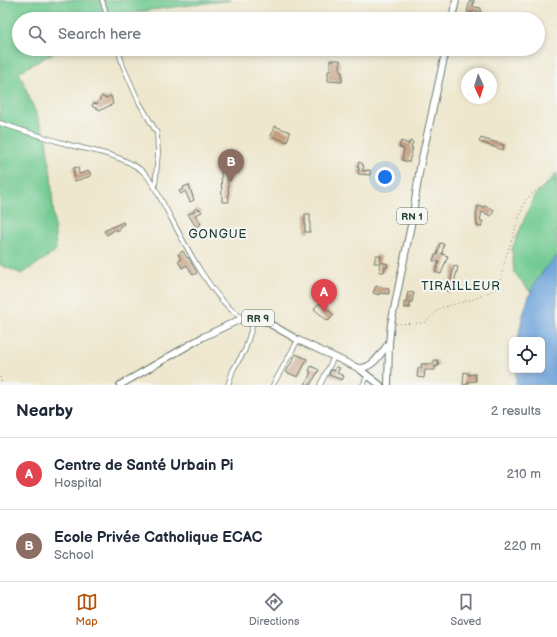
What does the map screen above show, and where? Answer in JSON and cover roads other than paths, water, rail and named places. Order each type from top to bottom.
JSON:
[{"type":"main road","points":[[453,12],[456,0]]},
{"type":"main road","name":"RN 1","points":[[388,385],[391,324],[412,220],[420,167],[444,56]]},
{"type":"main road","name":"RR 9","points":[[120,385],[203,337],[243,318],[255,318],[265,321],[298,340],[358,368],[380,385]]},
{"type":"main road","points":[[358,368],[371,366],[389,343]]},
{"type":"street","points":[[102,0],[106,12]]},
{"type":"street","points":[[120,56],[139,102],[157,133],[158,153],[155,187]]},
{"type":"street","points":[[0,123],[38,136],[118,158],[141,170],[155,187],[193,258],[217,295],[238,316],[243,318]]},
{"type":"street","points":[[228,385],[233,370],[245,350],[255,318]]},
{"type":"street","points":[[273,385],[298,340]]},
{"type":"street","points":[[320,385],[334,357]]},
{"type":"street","points":[[363,385],[368,375]]},
{"type":"water","points":[[557,256],[557,385],[516,385],[516,373],[545,373],[545,337],[519,337],[529,296],[535,283],[548,265]]},
{"type":"place","name":"Ecole Privée Catholique ECAC","points":[[231,182]]},
{"type":"place","name":"Centre de Santé Urbain Pi","points":[[324,312]]},
{"type":"district","name":"GONGUE","points":[[218,234]]},
{"type":"district","name":"TIRAILLEUR","points":[[461,286]]}]
